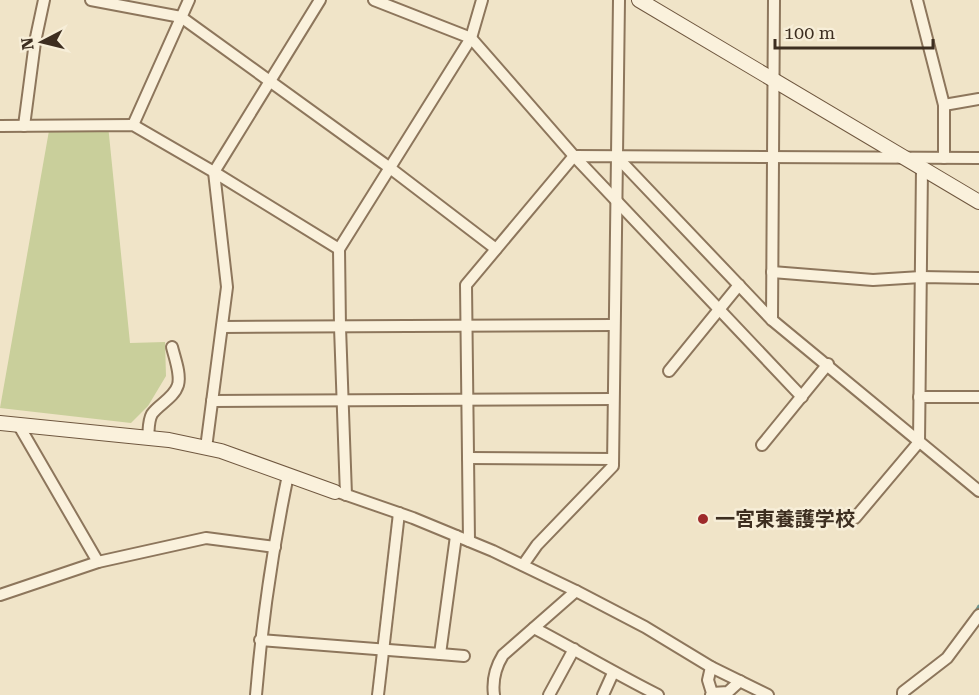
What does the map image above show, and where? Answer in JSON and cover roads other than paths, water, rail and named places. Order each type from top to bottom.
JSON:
[{"type":"street","points":[[24,126],[35,42],[44,0]]},
{"type":"street","points":[[91,0],[181,17],[390,168],[496,249]]},
{"type":"street","points":[[133,125],[189,0]]},
{"type":"street","points":[[206,448],[227,287],[214,172],[320,0]]},
{"type":"street","points":[[374,0],[398,4],[471,38],[574,156],[802,397]]},
{"type":"street","points":[[340,493],[342,400],[339,249],[471,38],[482,0]]},
{"type":"street","points":[[523,566],[537,545],[612,466],[619,0]]},
{"type":"street","points":[[639,0],[979,202]]},
{"type":"street","points":[[772,320],[774,0]]},
{"type":"street","points":[[917,0],[944,105],[944,158]]},
{"type":"street","points":[[944,105],[979,99]]},
{"type":"street","points":[[0,126],[133,125],[339,249]]},
{"type":"street","points":[[574,156],[979,158]]},
{"type":"street","points":[[469,541],[466,285],[574,156]]},
{"type":"street","points":[[616,156],[772,320],[979,491]]},
{"type":"street","points":[[855,518],[919,442],[922,168]]},
{"type":"street","points":[[772,272],[873,280],[921,277],[979,278]]},
{"type":"street","points":[[669,371],[739,285]]},
{"type":"street","points":[[222,327],[613,325]]},
{"type":"street","points":[[148,438],[149,422],[153,414],[173,394],[178,385],[172,347]]},
{"type":"street","points":[[762,445],[828,364]]},
{"type":"street","points":[[919,397],[979,397]]},
{"type":"street","points":[[212,401],[613,399]]},
{"type":"street","points":[[0,423],[148,438],[221,451],[399,513],[469,541],[576,591],[645,627],[711,667],[768,695]]},
{"type":"street","points":[[18,424],[98,562]]},
{"type":"street","points":[[468,458],[612,459]]},
{"type":"street","points":[[256,695],[260,640],[288,475]]},
{"type":"street","points":[[378,695],[399,513]]},
{"type":"street","points":[[440,654],[456,536]]},
{"type":"street","points":[[0,595],[98,562],[206,538],[275,547]]},
{"type":"street","points":[[494,695],[495,669],[503,655],[576,591]]},
{"type":"street","points":[[903,695],[903,692],[947,658],[976,619]]},
{"type":"street","points":[[534,628],[613,673],[658,695]]},
{"type":"street","points":[[260,640],[464,656]]},
{"type":"street","points":[[549,695],[574,649]]},
{"type":"street","points":[[711,667],[708,680],[712,694],[728,692],[740,681]]},
{"type":"street","points":[[603,695],[613,673]]},
{"type":"waterway","points":[[974,614],[979,606]]},
{"type":"place","name":"一宮東養護学校","points":[[703,519]]}]
